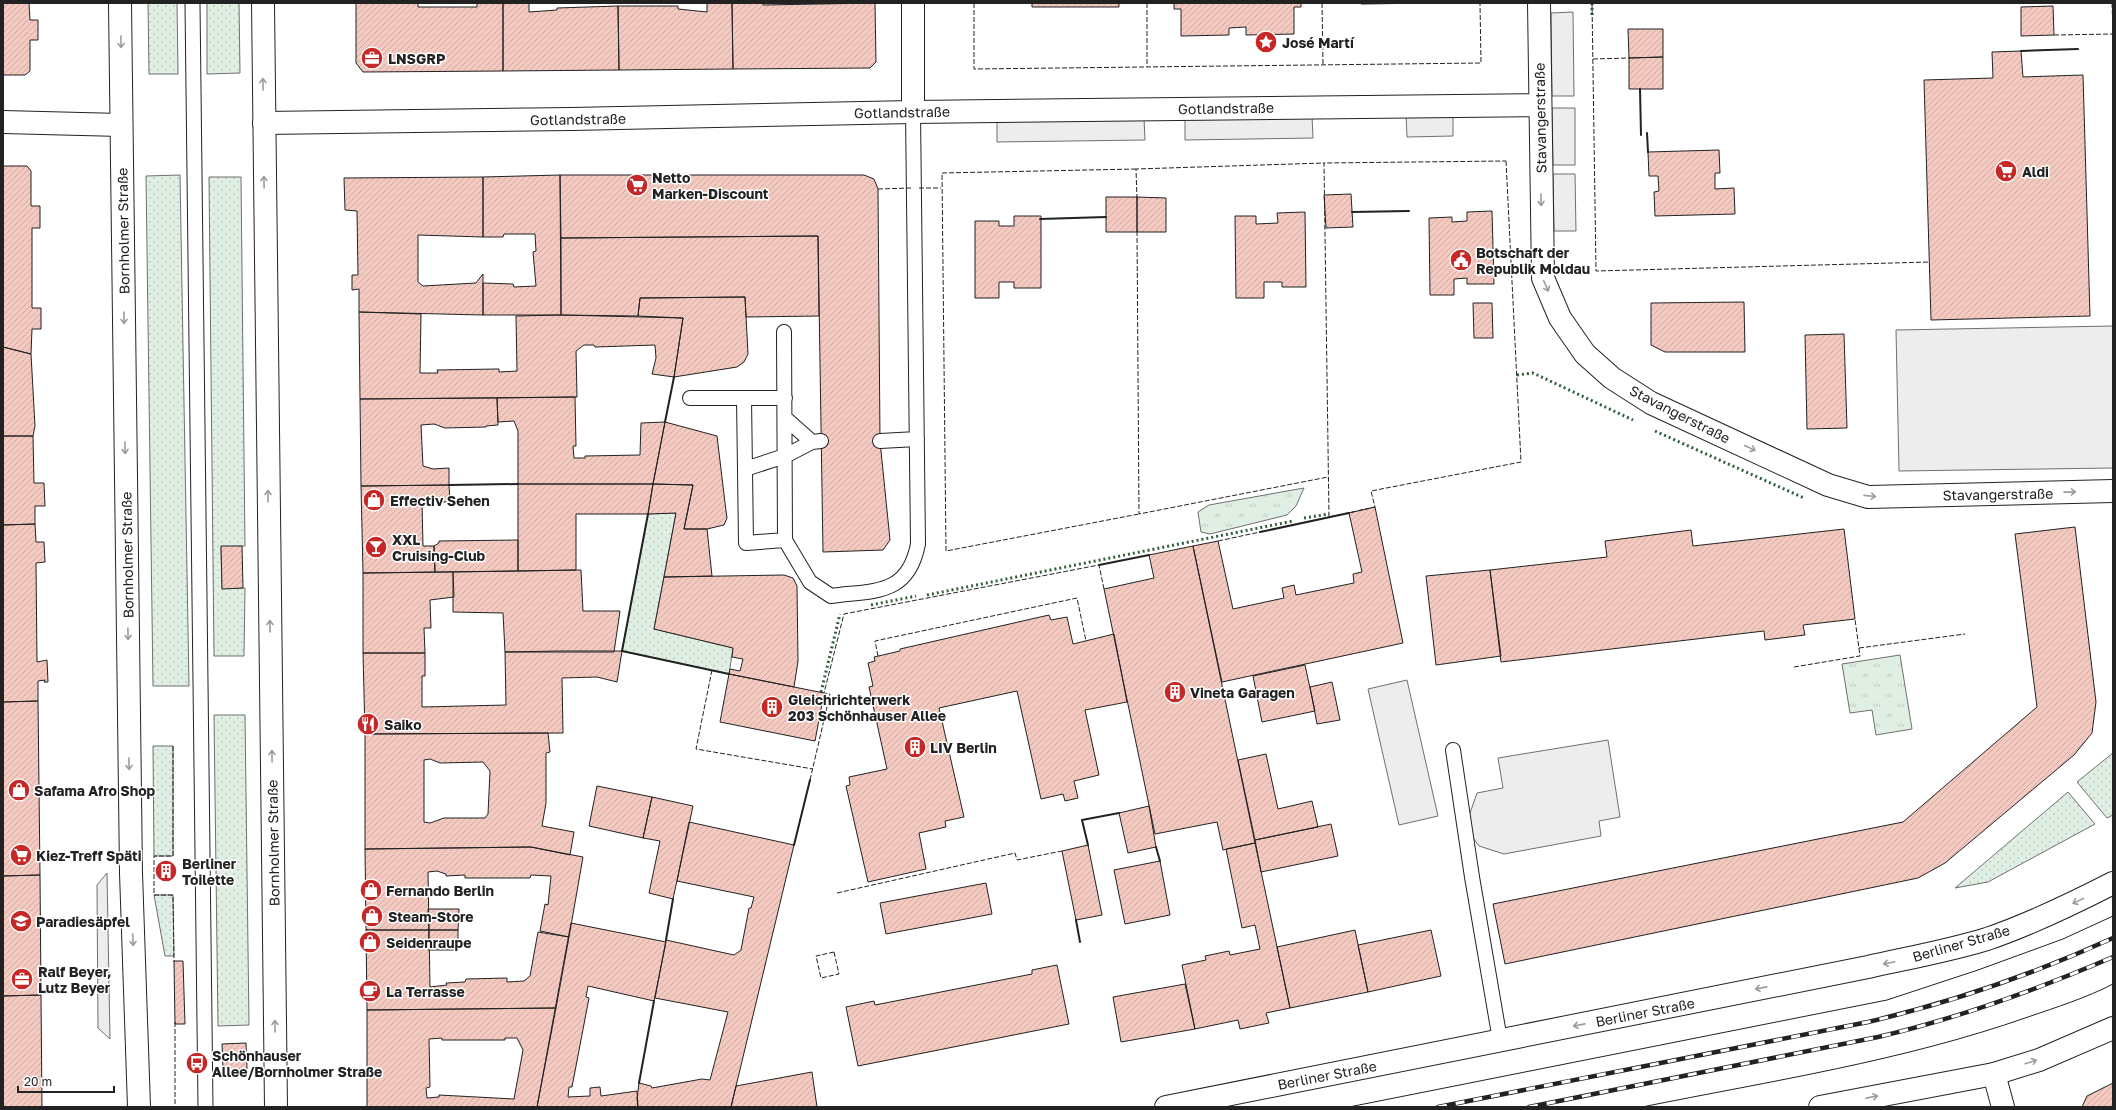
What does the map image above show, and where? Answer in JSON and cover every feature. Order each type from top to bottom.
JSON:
[{"type":"main road","name":"Bornholmer Straße","points":[[120,3],[130,872],[139,1107]]},
{"type":"main road","name":"Bornholmer Straße","points":[[262,3],[276,1107]]},
{"type":"main road","points":[[913,3],[913,112]]},
{"type":"main road","name":"Stavangerstraße","points":[[1539,3],[1542,278],[1560,318],[1586,354],[1612,378],[1651,403],[1828,485],[1868,497],[2113,491]]},
{"type":"main road","name":"Gotlandstraße","points":[[264,123],[571,119],[913,112],[1540,105]]},
{"type":"main road","points":[[3,122],[121,125]]},
{"type":"main road","name":"Berliner Straße","points":[[1166,1107],[1868,967],[1959,947],[2035,920],[2113,883]]},
{"type":"main road","points":[[1820,1107],[1994,1074],[2039,1060],[2113,1028]]},
{"type":"main road","points":[[1994,1074],[2003,1107]]},
{"type":"lane","points":[[784,332],[785,540],[810,582],[831,596],[888,588],[900,580],[915,558],[918,544],[913,112]]},
{"type":"lane","points":[[690,398],[784,398]]},
{"type":"lane","points":[[744,398],[746,543],[785,540]]},
{"type":"lane","points":[[745,469],[785,456],[817,442],[784,418]]},
{"type":"lane","points":[[880,441],[917,439]]},
{"type":"lane","points":[[1453,750],[1470,870],[1500,1040]]},
{"type":"green space","points":[[148,3],[177,3],[178,74],[149,74]]},
{"type":"green space","points":[[207,3],[239,3],[240,73],[207,74]]},
{"type":"green space","points":[[180,175],[189,686],[153,686],[146,176]]},
{"type":"green space","points":[[209,177],[241,177],[245,546],[221,547],[222,588],[245,588],[244,656],[214,656]]},
{"type":"green space","points":[[1304,488],[1296,506],[1287,515],[1210,534],[1201,532],[1198,512],[1209,505]]},
{"type":"green space","points":[[676,513],[654,629],[733,648],[729,674],[622,651],[648,514]]},
{"type":"green space","points":[[1900,655],[1912,729],[1876,735],[1872,710],[1850,713],[1842,664]]},
{"type":"green space","points":[[214,715],[245,715],[249,1025],[218,1026]]},
{"type":"green space","points":[[153,746],[173,746],[173,856],[154,856]]},
{"type":"green space","points":[[2113,753],[2113,815],[2107,818],[2077,782]]},
{"type":"green space","points":[[2068,792],[2095,824],[1988,882],[1955,888]]},
{"type":"green space","points":[[154,895],[173,895],[174,956],[165,956]]},
{"type":"shaded area","points":[[1573,12],[1574,96],[1552,96],[1551,13]]},
{"type":"shaded area","points":[[1552,108],[1575,108],[1575,165],[1553,165]]},
{"type":"shaded area","points":[[1406,114],[1453,114],[1453,136],[1407,137]]},
{"type":"shaded area","points":[[1312,116],[1313,138],[1185,140],[1185,118]]},
{"type":"shaded area","points":[[1144,118],[1145,140],[997,142],[997,121]]},
{"type":"shaded area","points":[[1553,174],[1575,174],[1576,231],[1554,231]]},
{"type":"shaded area","points":[[2113,326],[2113,468],[1899,471],[1896,330]]},
{"type":"shaded area","points":[[1407,680],[1438,816],[1399,825],[1368,689]]},
{"type":"shaded area","points":[[1608,740],[1620,817],[1599,821],[1601,836],[1504,854],[1479,846],[1471,835],[1469,816],[1477,793],[1503,788],[1498,758]]},
{"type":"shaded area","points":[[107,873],[110,1039],[98,1028],[97,885]]},
{"type":"building","points":[[3,3],[29,3],[30,20],[38,20],[38,40],[30,40],[30,71],[25,75],[3,75]]},
{"type":"building","points":[[356,3],[418,3],[418,7],[477,7],[477,3],[503,3],[503,71],[363,72],[356,63]]},
{"type":"building","points":[[503,3],[529,3],[529,12],[557,10],[557,8],[618,6],[619,70],[503,71]]},
{"type":"building","points":[[707,3],[732,3],[733,69],[619,70],[618,6],[678,6],[678,9],[707,12]]},
{"type":"building","points":[[732,3],[763,3],[763,5],[875,3],[876,62],[870,68],[733,69]]},
{"type":"building","points":[[1032,3],[1119,3],[1119,7],[1032,7]]},
{"type":"building","points":[[1174,3],[1301,3],[1301,7],[1294,7],[1294,34],[1246,35],[1246,27],[1229,28],[1229,35],[1181,36],[1181,9],[1174,9]]},
{"type":"building","points":[[1361,3],[1433,3],[1361,4]]},
{"type":"building","points":[[2053,6],[2054,35],[2021,36],[2021,7]]},
{"type":"building","points":[[1628,29],[1663,29],[1663,57],[1629,58]]},
{"type":"building","name":"Aldi","points":[[2021,51],[2023,77],[2083,75],[2090,316],[1931,320],[1924,80],[1993,78],[1992,52]]},
{"type":"building","points":[[1663,57],[1663,89],[1629,89],[1629,58]]},
{"type":"building","points":[[1719,150],[1720,173],[1715,173],[1715,189],[1734,188],[1735,214],[1655,216],[1654,192],[1659,191],[1658,176],[1649,176],[1648,152]]},
{"type":"building","points":[[3,166],[27,166],[31,171],[31,206],[40,206],[40,228],[32,228],[32,308],[41,308],[41,329],[32,329],[31,354],[3,347]]},
{"type":"building","points":[[560,175],[561,315],[483,315],[483,283],[513,284],[514,287],[536,286],[533,252],[536,251],[535,234],[504,234],[503,237],[483,237],[483,177]]},
{"type":"building","points":[[560,175],[864,175],[874,179],[878,189],[880,441],[890,540],[883,550],[823,552],[818,236],[561,238]]},
{"type":"building","points":[[483,177],[483,237],[418,235],[418,282],[423,286],[476,283],[483,274],[483,315],[359,312],[359,289],[352,290],[352,275],[358,275],[357,211],[345,210],[344,178]]},
{"type":"building","points":[[1351,194],[1353,227],[1326,228],[1324,195]]},
{"type":"building","points":[[1106,197],[1137,197],[1137,232],[1106,232]]},
{"type":"building","points":[[1137,197],[1166,198],[1166,232],[1137,232]]},
{"type":"building","name":"Botschaft der Republik Moldau","points":[[1492,211],[1494,284],[1467,284],[1467,278],[1454,279],[1454,295],[1430,295],[1429,218],[1452,217],[1452,222],[1467,221],[1467,212]]},
{"type":"building","points":[[1305,212],[1306,287],[1282,287],[1282,282],[1264,282],[1264,298],[1236,298],[1235,216],[1256,216],[1256,224],[1278,223],[1277,213]]},
{"type":"building","points":[[1014,216],[1041,216],[1041,288],[1014,288],[1014,282],[999,282],[999,298],[975,298],[975,221],[999,221],[999,226],[1014,226]]},
{"type":"building","points":[[818,236],[819,316],[746,317],[745,297],[640,298],[638,316],[561,315],[561,238]]},
{"type":"building","points":[[745,297],[748,354],[744,362],[737,367],[674,377],[683,318],[638,316],[640,298]]},
{"type":"building","points":[[1744,302],[1745,352],[1665,352],[1651,345],[1651,303]]},
{"type":"building","points":[[1473,303],[1492,303],[1493,338],[1474,338]]},
{"type":"building","points":[[359,312],[421,314],[420,373],[438,373],[437,370],[499,369],[499,372],[517,371],[516,316],[561,315],[683,318],[674,377],[652,374],[656,358],[655,345],[595,347],[594,345],[584,345],[576,351],[577,397],[360,399]]},
{"type":"building","points":[[1844,334],[1847,428],[1807,429],[1805,335]]},
{"type":"building","points":[[3,347],[31,354],[35,426],[33,436],[3,436]]},
{"type":"building","points":[[575,397],[576,446],[573,446],[574,458],[585,458],[585,456],[640,455],[641,423],[665,422],[653,484],[518,484],[518,431],[514,421],[498,422],[497,398]]},
{"type":"building","points":[[497,398],[498,425],[486,427],[445,428],[434,424],[421,425],[423,466],[433,469],[449,468],[449,485],[361,486],[360,399]]},
{"type":"building","points":[[665,422],[717,436],[727,518],[724,525],[707,529],[684,529],[693,485],[653,484]]},
{"type":"building","points":[[3,436],[33,436],[34,483],[44,483],[45,506],[35,506],[35,524],[3,525]]},
{"type":"building","points":[[518,484],[653,484],[648,514],[576,514],[576,570],[518,571]]},
{"type":"building","points":[[653,484],[693,485],[684,529],[707,529],[712,576],[664,577],[676,513],[648,514]]},
{"type":"building","points":[[449,485],[450,502],[422,502],[423,546],[434,546],[435,572],[363,573],[361,486]]},
{"type":"building","points":[[1375,507],[1403,643],[1222,682],[1193,546],[1218,541],[1233,609],[1284,598],[1282,588],[1294,585],[1296,595],[1354,583],[1353,574],[1362,572],[1349,513]]},
{"type":"building","points":[[35,524],[36,542],[44,542],[45,562],[36,563],[37,662],[47,660],[48,682],[44,682],[45,680],[38,681],[38,701],[3,702],[3,525]]},
{"type":"building","points":[[2075,527],[2096,702],[2092,733],[2074,755],[1945,863],[1918,878],[1505,964],[1493,904],[1903,822],[2037,707],[2015,534]]},
{"type":"building","points":[[1844,529],[1855,619],[1803,625],[1805,635],[1765,640],[1764,631],[1501,662],[1490,570],[1607,557],[1605,541],[1691,530],[1693,546]]},
{"type":"building","points":[[518,540],[518,571],[435,572],[434,546],[439,543],[439,541]]},
{"type":"building","points":[[221,546],[242,546],[243,588],[222,589]]},
{"type":"building","name":"Vineta Garagen","points":[[1193,546],[1255,843],[1223,850],[1217,822],[1155,834],[1104,589],[1154,578],[1149,555]]},
{"type":"building","points":[[581,570],[583,611],[620,611],[614,652],[505,652],[503,613],[453,612],[453,572]]},
{"type":"building","points":[[1490,570],[1501,656],[1436,665],[1426,576]]},
{"type":"building","points":[[453,572],[454,597],[430,600],[431,628],[424,628],[425,653],[363,653],[363,573]]},
{"type":"building","points":[[784,575],[793,578],[797,586],[798,661],[794,687],[729,674],[730,669],[740,671],[743,659],[732,657],[733,648],[654,629],[664,577]]},
{"type":"building","name":"LIV Berlin","points":[[1049,615],[1051,620],[1067,617],[1073,644],[1114,634],[1127,702],[1085,710],[1099,775],[1074,781],[1078,798],[1065,801],[1063,794],[1041,799],[1017,691],[939,708],[964,817],[945,821],[946,827],[919,833],[926,869],[868,882],[846,786],[850,785],[849,777],[887,769],[869,687],[873,686],[868,663],[875,661],[874,657],[900,651],[900,649]]},
{"type":"building","points":[[622,651],[617,682],[597,677],[562,678],[563,733],[365,734],[363,653],[425,653],[425,676],[422,676],[422,707],[506,705],[505,652]]},
{"type":"building","points":[[1305,665],[1315,711],[1262,722],[1253,676]]},
{"type":"building","name":"Gleichrichterwerk 203 Schönhauser Allee","points":[[729,674],[824,693],[815,741],[720,722]]},
{"type":"building","points":[[1332,682],[1340,720],[1317,724],[1310,687]]},
{"type":"building","points":[[38,701],[40,875],[3,876],[3,702]]},
{"type":"building","points":[[548,733],[550,752],[546,753],[546,803],[542,826],[574,832],[570,855],[531,847],[365,849],[365,734]],"holes":[[[430,759],[440,763],[483,762],[490,771],[488,814],[485,818],[444,818],[430,823],[424,822],[424,760]]]},
{"type":"building","points":[[1266,754],[1278,809],[1312,801],[1318,827],[1255,840],[1238,760]]},
{"type":"building","points":[[597,786],[652,797],[643,838],[589,826]]},
{"type":"building","points":[[652,797],[693,806],[673,899],[649,893],[660,841],[643,838]]},
{"type":"building","points":[[1149,806],[1156,847],[1128,853],[1119,813]]},
{"type":"building","points":[[689,822],[794,845],[731,1107],[638,1107],[637,1099],[639,1083],[651,1086],[652,1088],[702,1079],[710,1080],[728,1012],[655,998],[666,940],[734,955],[741,950],[749,908],[751,908],[754,897],[677,881]]},
{"type":"building","points":[[1331,824],[1338,856],[1261,872],[1255,840]]},
{"type":"building","points":[[1255,843],[1290,1008],[1266,1013],[1269,1023],[1240,1029],[1238,1020],[1195,1029],[1182,965],[1206,960],[1205,956],[1229,951],[1230,955],[1260,949],[1255,925],[1242,928],[1226,849]]},
{"type":"building","points":[[1088,845],[1102,915],[1076,920],[1062,851]]},
{"type":"building","points":[[531,847],[583,857],[569,937],[540,931],[545,904],[548,905],[551,876],[531,875],[530,878],[465,878],[465,875],[446,876],[446,874],[437,871],[428,872],[429,930],[366,930],[365,849]]},
{"type":"building","points":[[1160,861],[1170,915],[1125,924],[1114,870]]},
{"type":"building","name":"Berliner Toilette","points":[[161,863],[172,863],[172,880],[161,880]]},
{"type":"building","points":[[40,875],[41,995],[3,996],[3,876]]},
{"type":"building","points":[[986,883],[992,914],[886,934],[880,903]]},
{"type":"building","points":[[428,909],[459,909],[458,930],[429,930]]},
{"type":"building","points":[[571,923],[666,942],[654,1001],[588,986],[586,997],[589,998],[572,1087],[569,1087],[568,1097],[590,1096],[590,1088],[600,1087],[601,1096],[637,1091],[638,1107],[537,1107]]},
{"type":"building","points":[[366,930],[429,930],[430,987],[447,985],[446,983],[465,982],[466,979],[507,978],[507,982],[524,981],[530,976],[538,932],[569,937],[556,1008],[367,1010]]},
{"type":"building","points":[[429,930],[458,930],[458,950],[428,950]]},
{"type":"building","points":[[1355,930],[1368,992],[1290,1008],[1277,947]]},
{"type":"building","points":[[1431,930],[1441,976],[1368,992],[1358,945]]},
{"type":"building","points":[[174,961],[183,961],[185,1024],[175,1024]]},
{"type":"building","points":[[1057,965],[1069,1024],[858,1066],[846,1007],[874,1001],[875,1005],[1032,974],[1032,970]]},
{"type":"building","points":[[1185,984],[1195,1029],[1121,1042],[1113,997]]},
{"type":"building","points":[[41,995],[42,1107],[3,1107],[3,996]]},
{"type":"building","points":[[556,1008],[537,1107],[367,1107],[367,1010]],"holes":[[[442,1038],[442,1040],[505,1040],[505,1038],[517,1038],[523,1050],[514,1099],[439,1095],[439,1097],[427,1098],[426,1088],[430,1087],[429,1039]]]},
{"type":"building","points":[[246,1043],[247,1069],[223,1070],[222,1044]]},
{"type":"building","points":[[812,1072],[817,1107],[731,1107],[736,1086]]},
{"type":"building","points":[[2113,1083],[2113,1107],[2082,1107],[2087,1096]]},
{"type":"tram line","points":[[185,3],[198,1107]]},
{"type":"tram line","points":[[200,3],[213,1107]]},
{"type":"tram line","points":[[1349,1107],[1887,1000],[1978,970],[2063,939],[2113,916]]},
{"type":"tram line","points":[[1642,1107],[1836,1069],[1933,1046],[2050,1010],[2113,984]]},
{"type":"railway","points":[[1438,1107],[1868,1022],[1900,1014],[1931,1006],[1993,986],[2053,964],[2113,938]]},
{"type":"railway","points":[[1529,1107],[1878,1037],[1968,1012],[2026,992],[2113,957]]},
{"type":"hedge","points":[[1592,3],[1592,17]]},
{"type":"hedge","points":[[1517,375],[1533,373],[1633,420]]},
{"type":"hedge","points":[[1655,431],[1804,498]]},
{"type":"hedge","points":[[1304,518],[1329,514]]},
{"type":"hedge","points":[[927,595],[1293,521]]},
{"type":"hedge","points":[[871,605],[916,596]]},
{"type":"hedge","points":[[821,692],[840,614]]},
{"type":"fence","points":[[974,3],[974,69],[1481,63],[1480,3]]},
{"type":"fence","points":[[1147,3],[1147,67]]},
{"type":"fence","points":[[1322,3],[1323,65]]},
{"type":"fence","points":[[1592,3],[1596,271],[1930,262]]},
{"type":"fence","points":[[2112,3],[2113,30]]},
{"type":"fence","points":[[2054,35],[2113,34]]},
{"type":"fence","points":[[1593,59],[1629,58]]},
{"type":"fence","points":[[1506,161],[1521,462],[1371,491],[1375,507],[1329,517],[1324,163],[1506,161]]},
{"type":"fence","points":[[1137,199],[1136,169],[1324,163]]},
{"type":"fence","points":[[1136,169],[942,173],[946,551],[1139,514]]},
{"type":"fence","points":[[878,189],[911,188]]},
{"type":"fence","points":[[919,188],[941,188]]},
{"type":"fence","points":[[1137,231],[1139,514],[1328,477]]},
{"type":"fence","points":[[1218,541],[1260,532]]},
{"type":"fence","points":[[810,780],[830,694],[824,693],[844,614],[1099,565],[1104,589]]},
{"type":"fence","points":[[878,656],[875,641],[1077,598],[1086,641]]},
{"type":"fence","points":[[1794,667],[1860,656],[1855,619]]},
{"type":"fence","points":[[1859,648],[1965,634]]},
{"type":"fence","points":[[712,670],[696,749],[813,769]]},
{"type":"fence","points":[[173,746],[173,856],[154,856],[154,895],[173,895],[174,962]]},
{"type":"fence","points":[[837,893],[1015,853],[1017,860],[1062,851]]},
{"type":"fence","points":[[834,952],[839,974],[821,978],[816,956],[834,952]]},
{"type":"fence","points":[[175,1022],[175,1107]]},
{"type":"wall","points":[[2021,51],[2078,49]]},
{"type":"wall","points":[[1640,89],[1641,135]]},
{"type":"wall","points":[[1647,133],[1648,152]]},
{"type":"wall","points":[[1352,212],[1409,211]]},
{"type":"wall","points":[[1040,219],[1106,217]]},
{"type":"wall","points":[[665,422],[674,377]]},
{"type":"wall","points":[[449,485],[518,484]]},
{"type":"wall","points":[[1260,532],[1349,513]]},
{"type":"wall","points":[[648,514],[622,651],[729,674]]},
{"type":"wall","points":[[1099,565],[1149,555]]},
{"type":"wall","points":[[794,845],[810,780]]},
{"type":"wall","points":[[1088,845],[1082,820],[1119,813]]},
{"type":"wall","points":[[1156,847],[1160,861]]},
{"type":"wall","points":[[666,940],[673,899]]},
{"type":"wall","points":[[1076,920],[1080,942]]},
{"type":"wall","points":[[639,1083],[654,1001]]},
{"type":"place","name":"José Martí","points":[[1266,42]]},
{"type":"place","name":"LNSGRP","points":[[372,58]]},
{"type":"place","name":"Aldi","points":[[2006,171]]},
{"type":"place","name":"Netto Marken-Discount","points":[[637,185]]},
{"type":"place","name":"Botschaft der Republik Moldau","points":[[1461,260]]},
{"type":"place","name":"Effectiv Sehen","points":[[374,500]]},
{"type":"place","name":"XXL Cruising-Club","points":[[376,547]]},
{"type":"place","name":"Vineta Garagen","points":[[1175,692]]},
{"type":"place","name":"Gleichrichterwerk 203 Schönhauser Allee","points":[[772,707]]},
{"type":"place","name":"Saiko","points":[[368,724]]},
{"type":"place","name":"LIV Berlin","points":[[915,747]]},
{"type":"place","name":"Safama Afro Shop","points":[[19,790]]},
{"type":"place","name":"Kiez-Treff Späti","points":[[21,855]]},
{"type":"place","name":"Berliner Toilette","points":[[166,871]]},
{"type":"place","name":"Fernando Berlin","points":[[371,890]]},
{"type":"place","name":"Steam-Store","points":[[372,916]]},
{"type":"place","name":"Paradiesäpfel","points":[[21,921]]},
{"type":"place","name":"Seidenraupe","points":[[370,942]]},
{"type":"place","name":"Ralf Beyer, Lutz Beyer","points":[[22,979]]},
{"type":"place","name":"La Terrasse","points":[[370,991]]},
{"type":"place","name":"Schönhauser Allee/Bornholmer Straße","points":[[197,1063]]}]
